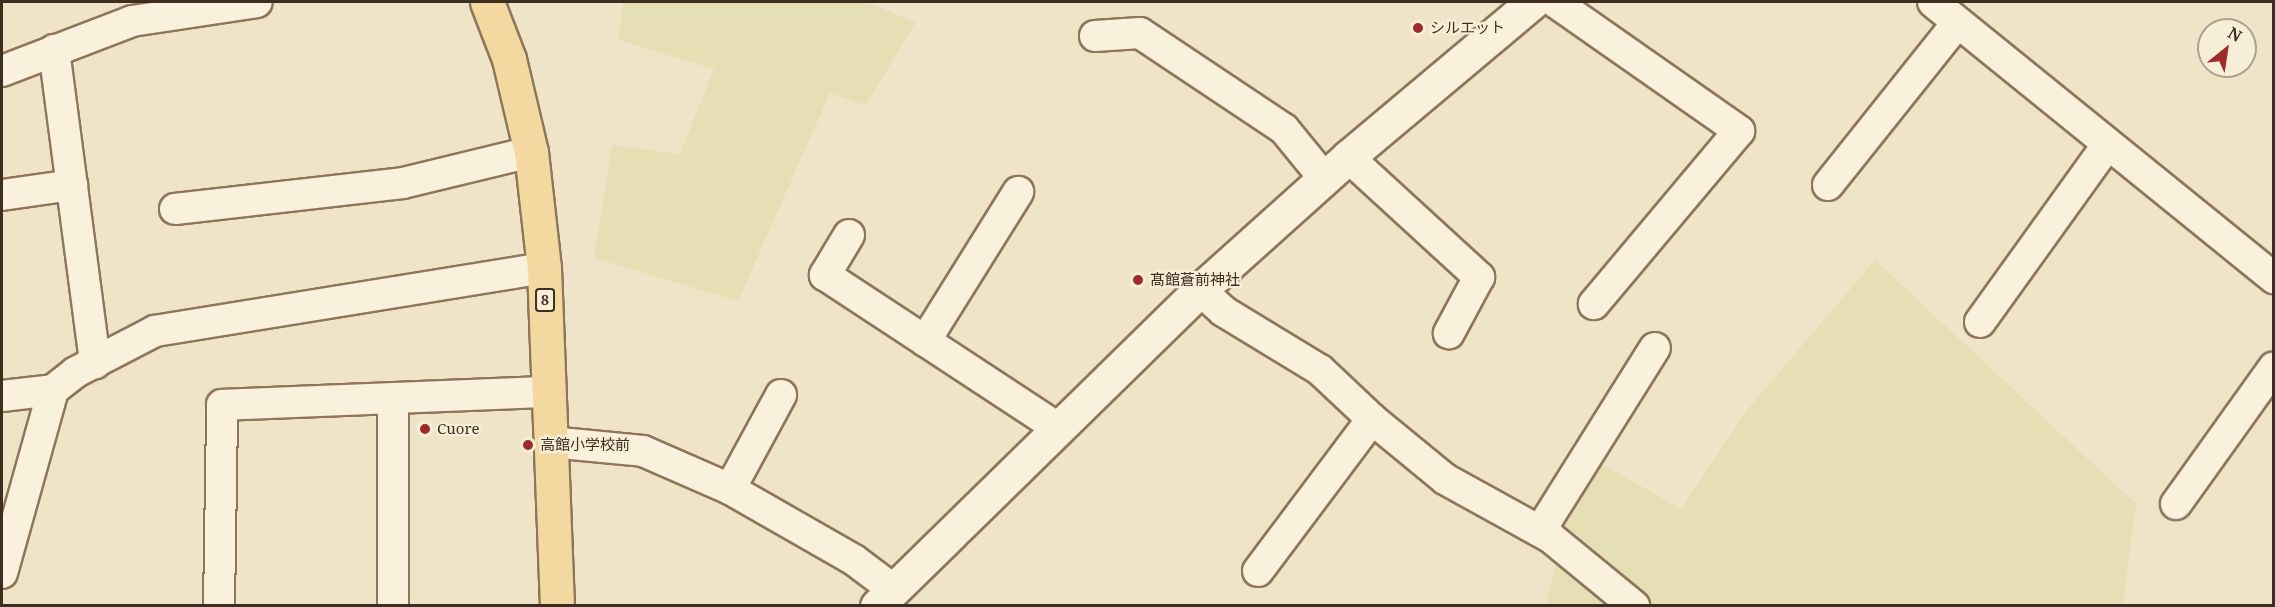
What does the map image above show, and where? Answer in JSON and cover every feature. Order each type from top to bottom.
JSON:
[{"type":"main road","name":"8","points":[[487,2],[509,59],[531,152],[544,268],[557,606]]},
{"type":"street","points":[[2,71],[132,21],[257,2]]},
{"type":"street","points":[[550,442],[644,451],[730,489],[854,560],[885,598],[1200,290],[1348,157],[1533,2]]},
{"type":"street","points":[[1555,2],[1740,131],[1594,304]]},
{"type":"street","points":[[1934,2],[2274,278]]},
{"type":"street","points":[[1828,185],[1958,22]]},
{"type":"street","points":[[1095,36],[1140,33],[1284,129],[1324,178]]},
{"type":"street","points":[[54,50],[94,363]]},
{"type":"street","points":[[1980,322],[2108,144]]},
{"type":"street","points":[[175,209],[404,183],[531,152]]},
{"type":"street","points":[[1348,157],[1479,277],[1449,333]]},
{"type":"street","points":[[2,195],[72,185]]},
{"type":"street","points":[[925,341],[1018,192]]},
{"type":"street","points":[[849,235],[825,274],[1059,429]]},
{"type":"street","points":[[2,396],[53,390],[94,363],[155,331],[544,268]]},
{"type":"street","points":[[1200,290],[1223,311],[1320,370],[1372,419],[1445,479],[1540,531],[1634,606]]},
{"type":"street","points":[[1540,531],[1655,348]]},
{"type":"street","points":[[2176,504],[2274,367]]},
{"type":"street","points":[[2,573],[53,390]]},
{"type":"street","points":[[219,606],[222,405],[548,392]]},
{"type":"street","points":[[730,489],[780,395]]},
{"type":"street","points":[[393,399],[393,606]]},
{"type":"street","points":[[1258,571],[1372,419]]},
{"type":"shaded area","points":[[623,2],[866,2],[916,22],[866,105],[830,93],[738,301],[594,258],[612,145],[680,154],[714,69],[619,40]]},
{"type":"shaded area","points":[[1875,260],[2136,504],[2123,605],[1546,606],[1566,514],[1597,461],[1681,509],[1747,410]]},
{"type":"place","name":"シルエット","points":[[1418,28]]},
{"type":"place","name":"髙館蒼前神社","points":[[1138,280]]},
{"type":"place","name":"Cuore","points":[[425,429]]},
{"type":"place","name":"高館小学校前","points":[[528,445]]}]
